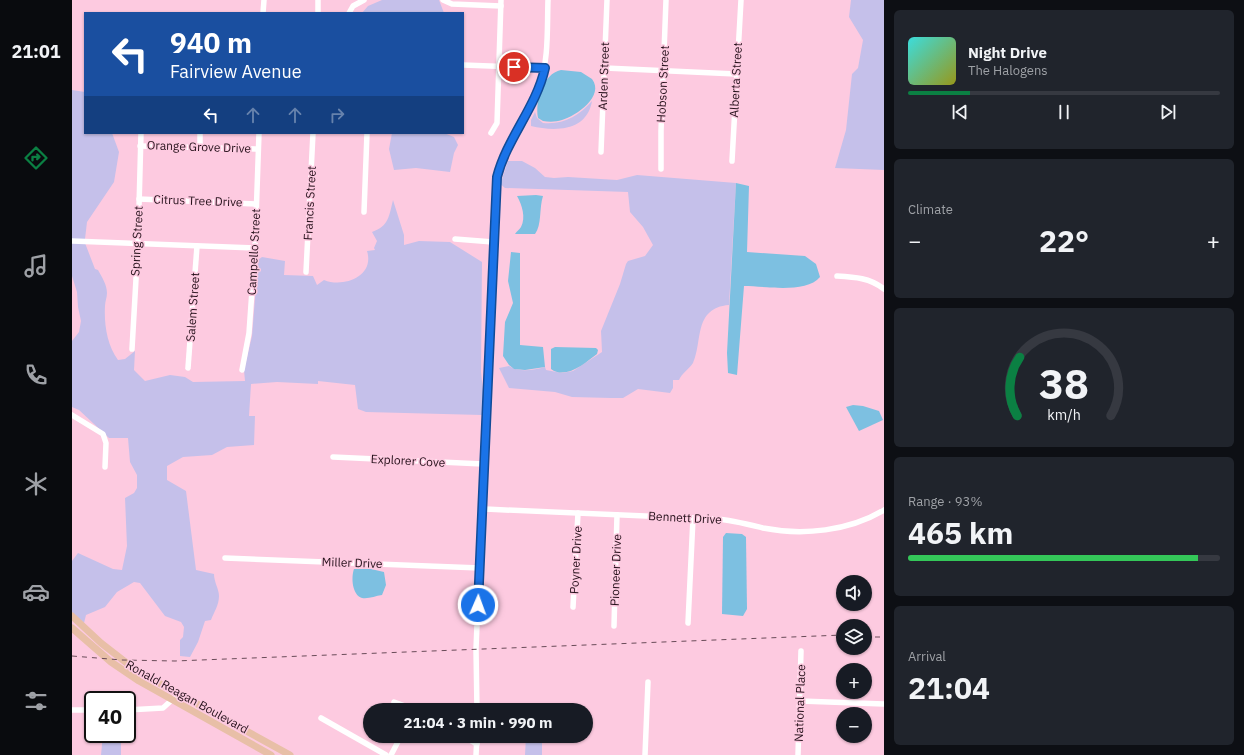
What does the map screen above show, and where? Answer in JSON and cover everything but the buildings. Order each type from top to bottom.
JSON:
[{"type":"main road","name":"Ronald Reagan Boulevard","points":[[72,616],[100,643],[122,660],[178,694],[290,755]]},
{"type":"main road","name":"Ronald Reagan Boulevard","points":[[72,628],[110,662],[139,681],[271,755]]},
{"type":"street","points":[[263,12],[264,0]]},
{"type":"street","points":[[318,0],[318,12]]},
{"type":"street","points":[[350,12],[354,6],[364,0]]},
{"type":"street","points":[[443,0],[452,4],[501,3],[496,123],[491,133]]},
{"type":"street","points":[[477,703],[476,649],[495,192],[500,166],[535,97],[545,68],[548,0]]},
{"type":"street","name":"Arden Street","points":[[601,152],[607,0]]},
{"type":"street","name":"Hobson Street","points":[[661,169],[666,0]]},
{"type":"street","name":"Alberta Street","points":[[732,160],[740,0]]},
{"type":"street","points":[[464,65],[545,68]]},
{"type":"street","points":[[605,68],[736,74]]},
{"type":"street","name":"Spring Street","points":[[132,349],[138,244],[141,134]]},
{"type":"street","points":[[200,134],[200,148]]},
{"type":"street","name":"Campello Street","points":[[242,370],[249,333],[255,248],[259,134]]},
{"type":"street","name":"Francis Street","points":[[306,272],[313,134]]},
{"type":"street","points":[[364,212],[367,134]]},
{"type":"street","name":"Orange Grove Drive","points":[[140,146],[258,149]]},
{"type":"street","name":"Citrus Tree Drive","points":[[139,199],[256,204]]},
{"type":"street","points":[[455,239],[493,242]]},
{"type":"street","points":[[72,241],[255,248]]},
{"type":"street","name":"Salem Street","points":[[188,368],[197,246]]},
{"type":"street","points":[[837,276],[863,278],[872,281],[884,289]]},
{"type":"street","points":[[72,415],[103,434],[106,443],[105,467]]},
{"type":"street","name":"Explorer Cove","points":[[333,457],[483,464]]},
{"type":"street","name":"Bennett Drive","points":[[482,509],[723,519],[764,528],[802,532],[853,524],[867,520],[884,510]]},
{"type":"street","name":"Poyner Drive","points":[[573,607],[578,513]]},
{"type":"street","name":"Pioneer Drive","points":[[614,626],[617,515]]},
{"type":"street","points":[[688,623],[693,518]]},
{"type":"street","name":"Miller Drive","points":[[224,558],[480,568]]},
{"type":"street","name":"National Place","points":[[798,755],[801,651]]},
{"type":"street","points":[[645,755],[648,682]]},
{"type":"street","points":[[136,710],[156,710],[163,708],[178,694]]},
{"type":"street","points":[[800,701],[884,704]]},
{"type":"street","points":[[72,710],[84,710]]},
{"type":"street","points":[[321,718],[386,755]]},
{"type":"street","points":[[390,755],[397,743]]},
{"type":"street","points":[[476,755],[477,744]]},
{"type":"shaded area","points":[[382,0],[439,0],[444,12],[363,12],[368,6]]},
{"type":"shaded area","points":[[851,0],[884,0],[884,170],[835,168],[846,130],[852,74],[858,68],[863,40],[849,17]]},
{"type":"shaded area","points":[[72,90],[84,92],[84,134],[112,134],[119,152],[114,182],[87,222],[85,239],[72,239]]},
{"type":"shaded area","points":[[592,101],[589,111],[577,124],[560,129],[531,126],[531,120],[535,112],[537,118],[543,123],[557,123],[576,115]]},
{"type":"shaded area","points":[[392,134],[446,134],[454,137],[458,145],[454,153],[450,172],[416,168],[394,170],[389,149]]},
{"type":"shaded area","points":[[508,161],[522,161],[535,168],[545,177],[554,178],[568,177],[617,180],[637,175],[736,183],[729,305],[718,307],[710,312],[704,319],[693,363],[679,380],[673,380],[673,388],[670,393],[638,389],[623,398],[572,397],[555,392],[509,388],[499,368],[509,366],[517,370],[527,370],[545,367],[546,370],[562,373],[573,371],[602,352],[601,331],[620,284],[626,264],[628,261],[645,256],[653,245],[643,227],[630,212],[628,192],[505,188],[498,182],[501,182]]},
{"type":"shaded area","points":[[393,200],[404,235],[404,245],[419,241],[450,242],[482,262],[481,372],[484,401],[482,415],[366,412],[358,409],[355,385],[318,381],[318,384],[277,382],[251,384],[249,416],[255,416],[254,445],[227,447],[212,455],[183,457],[167,466],[167,480],[186,491],[196,570],[214,574],[219,593],[219,599],[211,620],[205,621],[198,642],[190,657],[180,656],[180,640],[183,637],[184,627],[181,622],[165,616],[140,583],[134,582],[117,592],[105,607],[86,615],[84,623],[72,613],[72,561],[78,553],[113,569],[122,570],[127,546],[125,498],[134,493],[137,488],[137,475],[130,462],[128,438],[109,438],[79,410],[72,407],[72,341],[79,332],[81,321],[77,292],[72,276],[72,243],[85,243],[95,269],[98,270],[103,278],[107,290],[105,306],[106,327],[111,348],[118,360],[125,359],[135,351],[134,370],[145,381],[170,375],[185,377],[193,382],[245,381],[244,370],[252,336],[258,260],[262,257],[285,261],[284,275],[313,276],[317,285],[324,280],[340,282],[356,278],[362,274],[366,268],[368,260],[367,251],[375,250],[374,248],[377,241],[372,232],[382,227],[387,220]]},
{"type":"shaded area","points":[[102,743],[121,743],[121,755],[101,755]]},
{"type":"shaded area","points":[[526,743],[542,743],[542,755],[525,755]]},
{"type":"water","points":[[561,70],[581,72],[592,79],[595,85],[595,92],[592,98],[581,110],[568,118],[552,122],[543,121],[538,118],[537,111],[539,96],[545,82],[549,77],[555,72]]},
{"type":"water","points":[[736,183],[749,186],[747,252],[805,256],[816,264],[820,277],[814,282],[805,286],[773,288],[744,286],[737,375],[728,373],[727,353]]},
{"type":"water","points":[[517,196],[543,196],[539,226],[535,234],[515,234],[521,227],[523,219],[522,207]]},
{"type":"water","points":[[511,252],[520,253],[520,345],[543,347],[545,367],[525,370],[514,369],[509,365],[503,356],[505,322],[513,303],[508,281]]},
{"type":"water","points":[[555,347],[596,348],[598,350],[597,354],[581,366],[563,373],[551,369],[551,349]]},
{"type":"water","points":[[853,405],[863,406],[879,411],[883,420],[859,431],[846,407]]},
{"type":"water","points":[[726,533],[742,534],[746,537],[747,609],[743,616],[722,614],[723,537]]},
{"type":"water","points":[[354,569],[371,569],[384,572],[386,585],[382,595],[367,598],[362,598],[359,596],[354,590],[353,585]]},
{"type":"railway","points":[[72,656],[122,660],[175,661],[836,635]]},
{"type":"railway","points":[[872,637],[884,637]]},
{"type":"route","points":[[478,605],[495,192],[497,177],[504,155],[532,104],[545,68],[514,67]]}]
